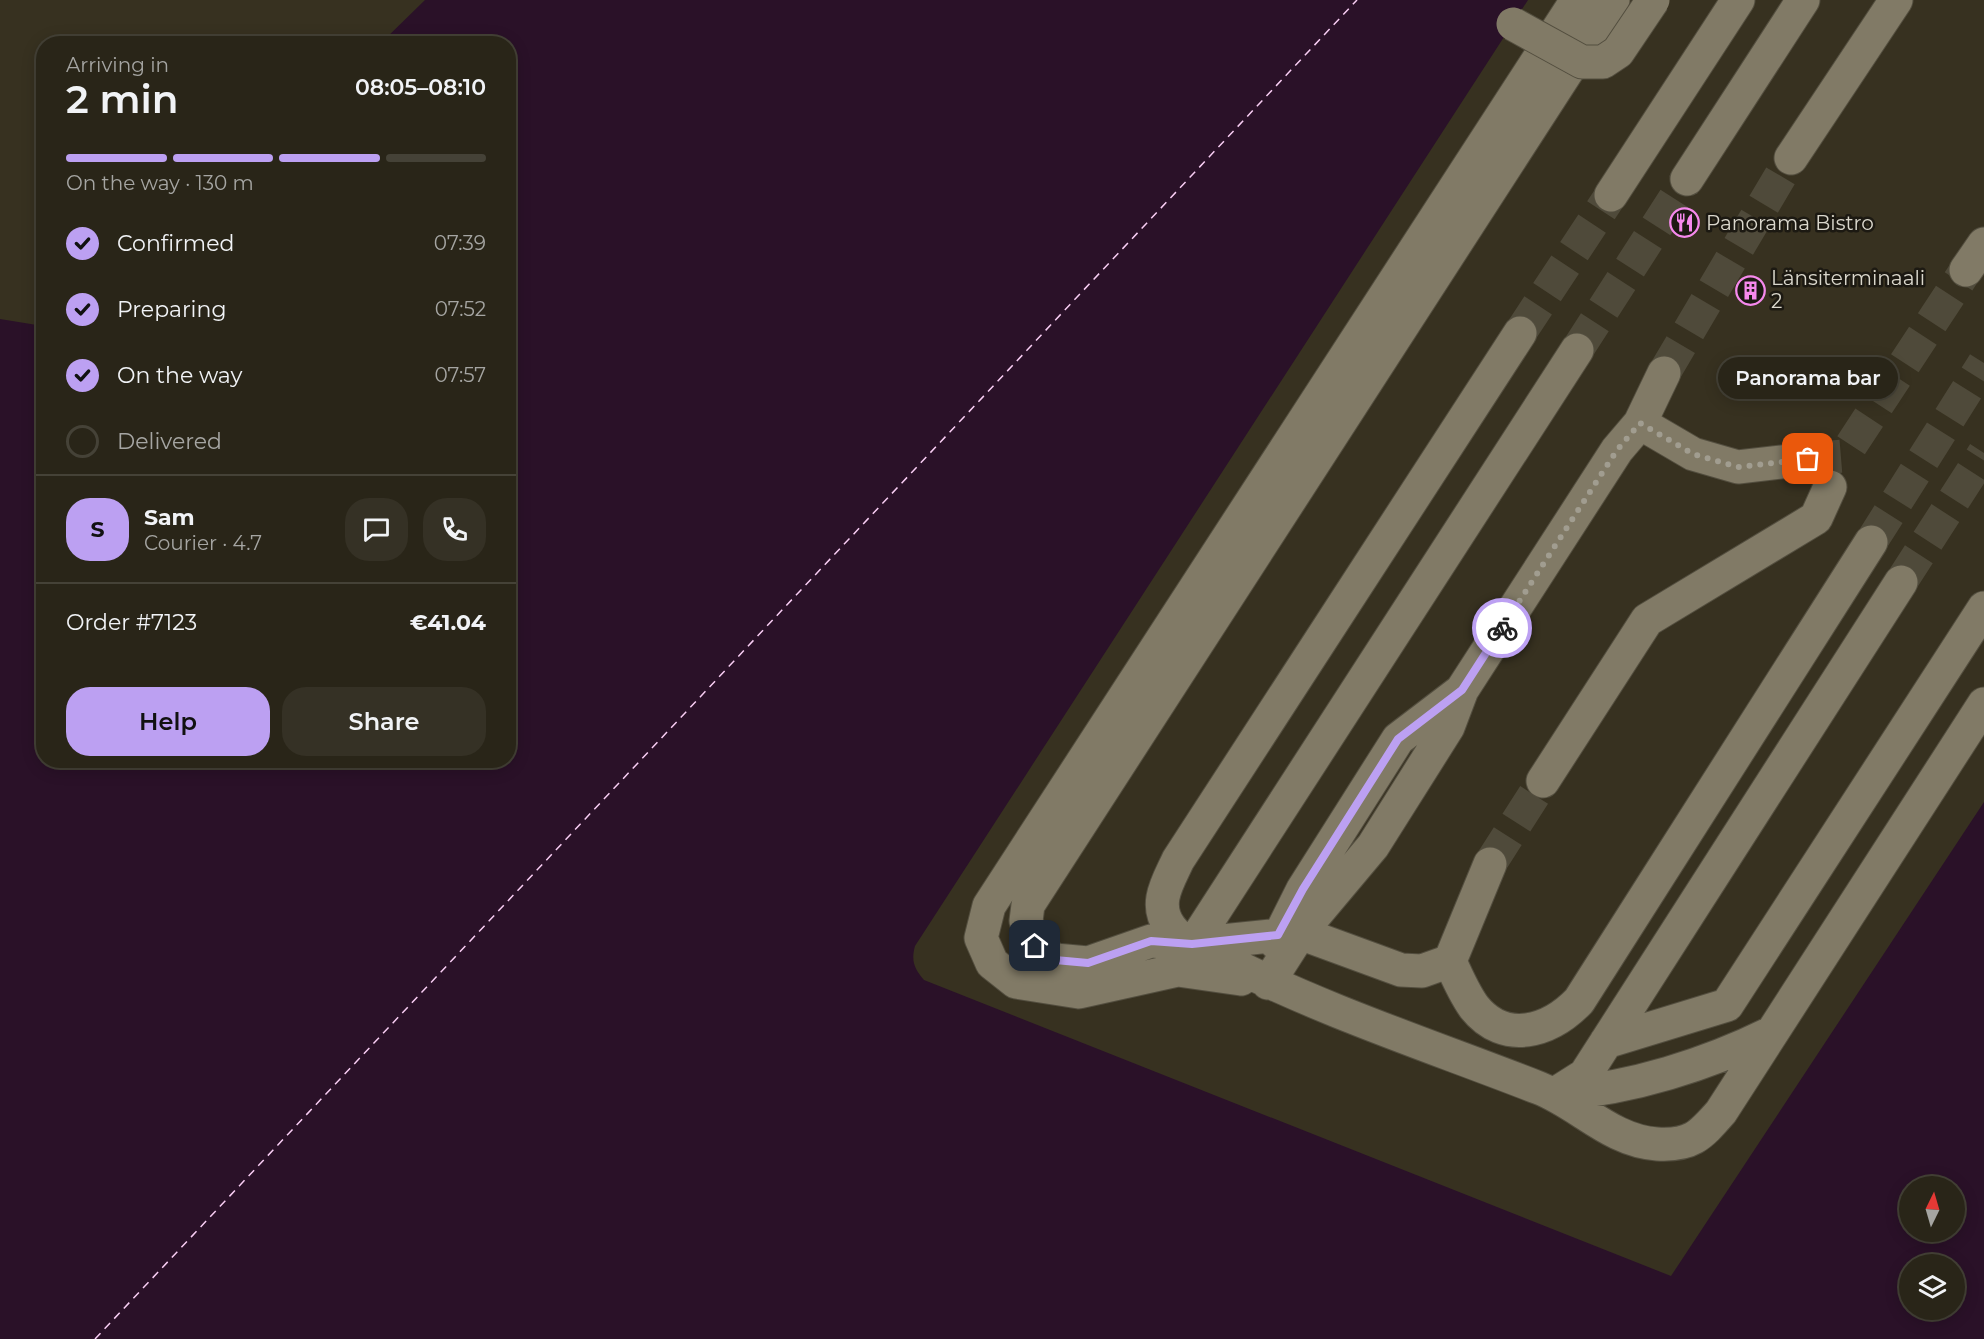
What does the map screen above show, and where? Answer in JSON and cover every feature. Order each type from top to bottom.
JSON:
[{"type":"lane","points":[[1268,983],[1178,970],[1079,992],[1016,982],[992,963],[981,938],[989,906],[1577,0]]},
{"type":"lane","points":[[1450,962],[1422,971],[1401,970],[1289,934],[1192,944],[1151,941],[1088,963],[1055,960],[1035,946],[1026,921],[1028,904],[1613,0]]},
{"type":"lane","points":[[1513,24],[1582,62],[1603,62],[1618,52],[1653,0]]},
{"type":"lane","points":[[1611,195],[1738,0]]},
{"type":"lane","points":[[1688,179],[1803,0]]},
{"type":"lane","points":[[1791,158],[1896,0]]},
{"type":"lane","points":[[1520,333],[1178,860],[1163,891],[1162,911],[1170,928],[1192,944],[1268,983],[1555,1094],[1606,1129],[1653,1144],[1679,1145],[1699,1136],[1721,1112],[1984,704]]},
{"type":"lane","points":[[1192,944],[1577,350]]},
{"type":"lane","points":[[1268,983],[1289,934],[1303,889],[1398,739],[1462,690],[1617,450],[1640,423],[1664,374]]},
{"type":"lane","points":[[1640,423],[1693,454],[1738,467],[1808,459]]},
{"type":"lane","points":[[1543,781],[1647,620],[1816,518],[1830,487]]},
{"type":"lane","points":[[1490,864],[1450,962],[1464,993],[1476,1009],[1491,1022],[1513,1030],[1534,1031],[1568,1013],[1579,1000],[1871,542]]},
{"type":"lane","points":[[1555,1094],[1585,1076],[1901,582]]},
{"type":"lane","points":[[1606,1042],[1727,1005],[1984,608]]},
{"type":"lane","points":[[1555,1094],[1599,1090],[1724,1056],[1772,1033]]},
{"type":"shaded area","points":[[425,0],[1528,0],[915,946],[914,964],[924,980],[1671,1276],[1984,802],[1984,1339],[0,1339],[0,319],[36,325],[36,768],[516,768],[516,36],[388,36]]},
{"type":"ferry route","points":[[95,1339],[1357,0]]},
{"type":"tunnel","points":[[1664,373],[1791,158]]},
{"type":"tunnel","points":[[1577,350],[1687,179]]},
{"type":"tunnel","points":[[1520,333],[1611,195]]},
{"type":"tunnel","points":[[1808,459],[1844,456],[1966,270]]},
{"type":"tunnel","points":[[1871,542],[1984,363]]},
{"type":"tunnel","points":[[1901,582],[1984,453]]},
{"type":"tunnel","points":[[1490,864],[1543,781]]},
{"type":"way so far","points":[[1502,628],[1617,450],[1640,423],[1693,454],[1738,467],[1808,459]]},
{"type":"place","name":"Panorama Bistro","points":[[1685,223]]},
{"type":"place","name":"Länsiterminaali 2","points":[[1750,290]]},
{"type":"place","name":"Panorama bar","points":[[1808,459]]},
{"type":"route","points":[[1035,946],[1055,960],[1088,963],[1151,941],[1192,944],[1278,935],[1303,889],[1398,739],[1462,690],[1502,628]]}]
